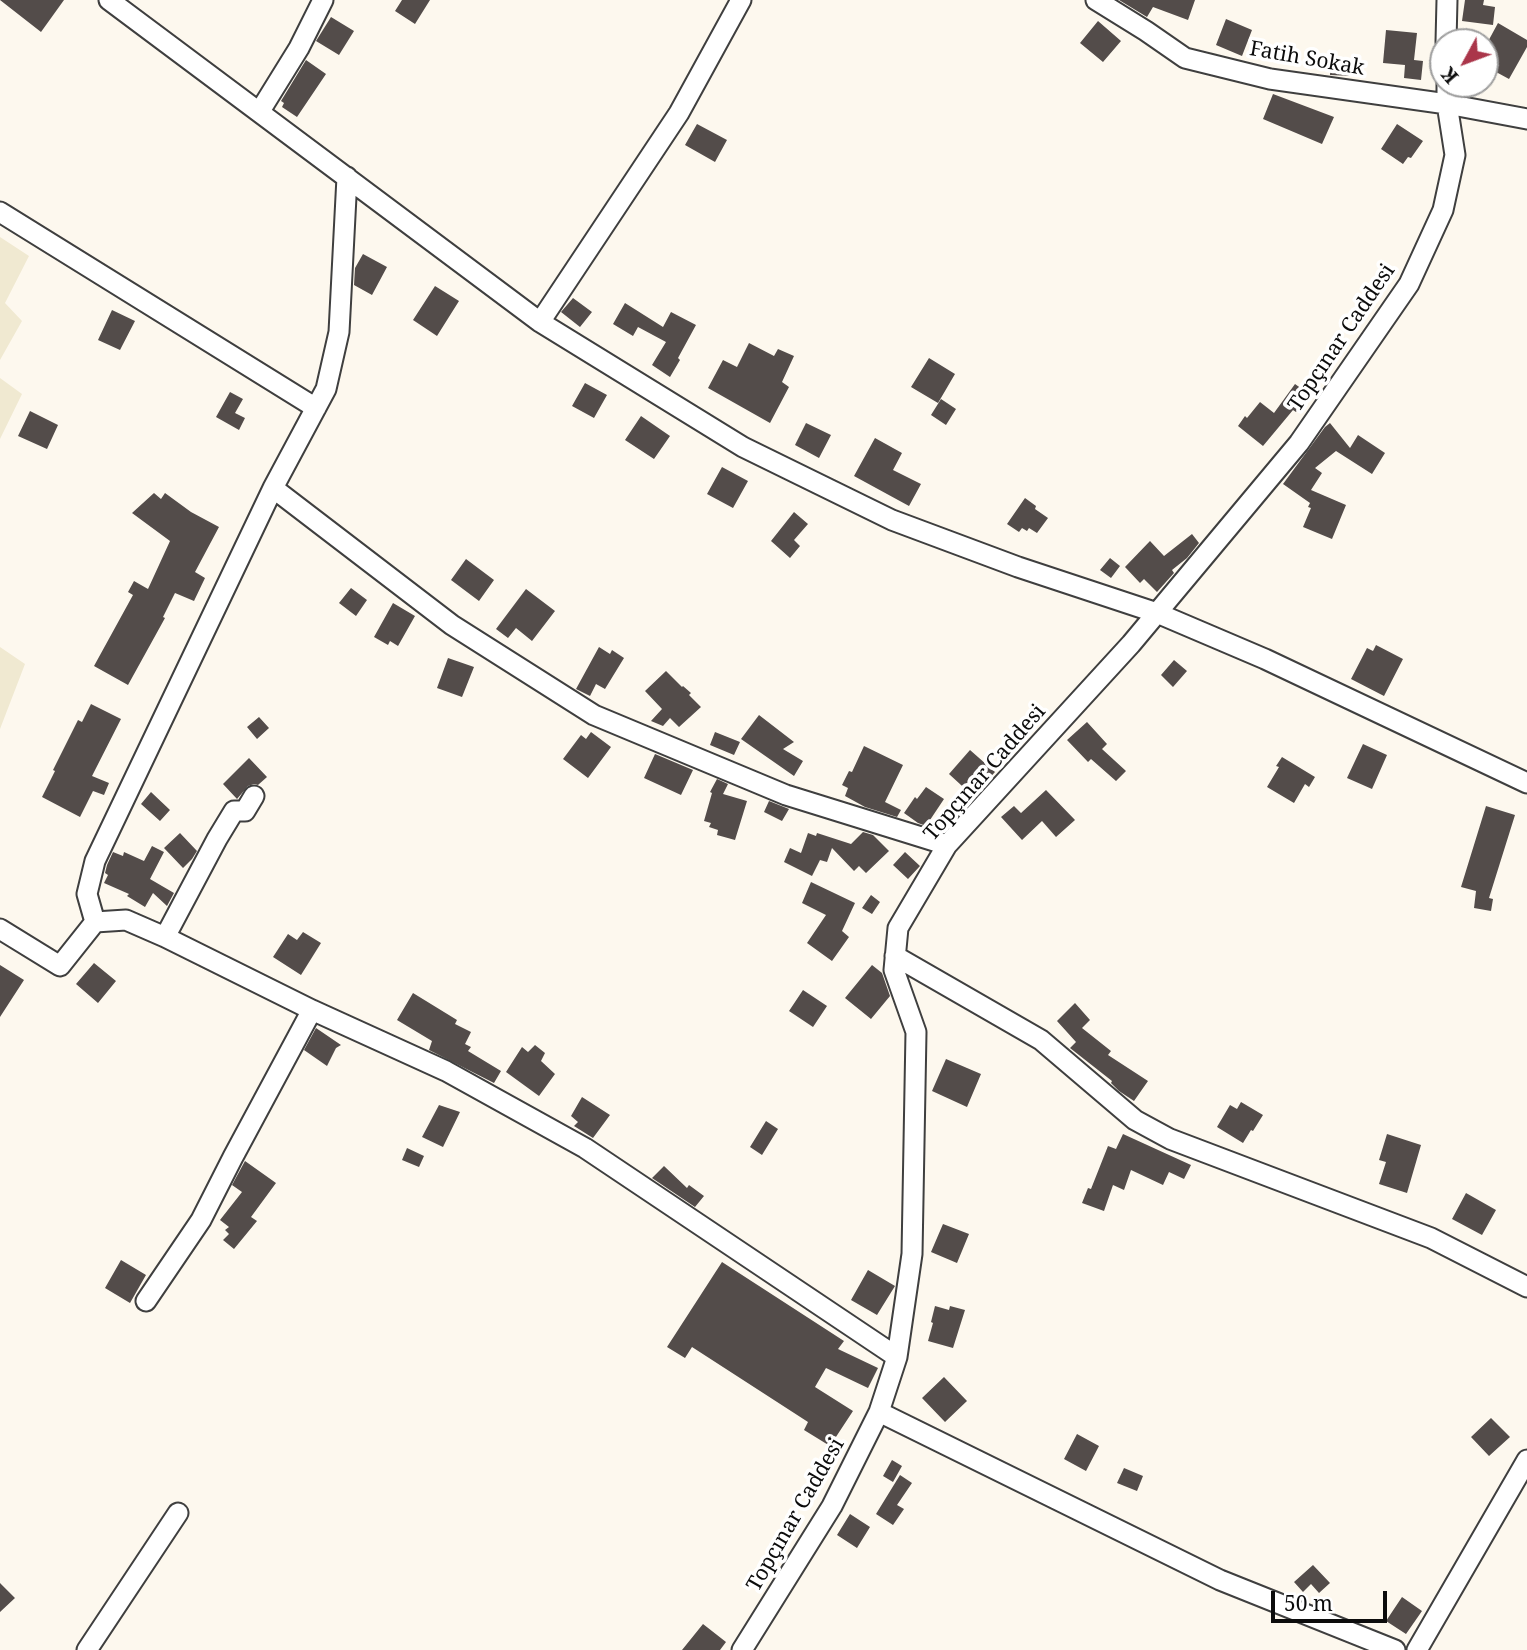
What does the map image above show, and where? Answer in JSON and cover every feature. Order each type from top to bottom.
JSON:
[{"type":"street","points":[[109,0],[540,322],[743,447],[892,520],[1018,567],[1157,613],[1265,660],[1527,783]]},
{"type":"street","points":[[260,111],[299,48],[323,0]]},
{"type":"street","points":[[540,322],[679,113],[741,0]]},
{"type":"street","name":"Fatih Sokak","points":[[1096,0],[1185,58],[1270,79],[1429,92]]},
{"type":"street","points":[[1446,28],[1447,0]]},
{"type":"street","name":"Topçınar Caddesi","points":[[741,1650],[832,1506],[879,1412],[897,1357],[912,1254],[916,1032],[894,970],[898,928],[947,845],[1131,644],[1298,443],[1409,284],[1443,210],[1453,166],[1455,155],[1448,98]]},
{"type":"street","name":"Fatih Sokak","points":[[1460,98],[1527,119]]},
{"type":"street","points":[[95,922],[87,894],[95,861],[273,488],[326,389],[339,332],[347,177]]},
{"type":"street","points":[[0,212],[316,408]]},
{"type":"street","points":[[273,488],[452,625],[594,715],[786,795],[947,845]]},
{"type":"street","points":[[165,937],[234,811],[246,811],[254,796]]},
{"type":"street","points":[[0,929],[60,966],[95,922],[126,920],[446,1071],[585,1148],[897,1357]]},
{"type":"street","points":[[895,956],[1041,1040],[1135,1120],[1170,1139],[1431,1238],[1527,1287]]},
{"type":"street","points":[[146,1301],[201,1220],[312,1010]]},
{"type":"street","points":[[879,1412],[1220,1580],[1395,1650]]},
{"type":"street","points":[[1418,1650],[1527,1460]]},
{"type":"street","points":[[87,1650],[178,1513]]},
{"type":"shaded area","points":[[0,237],[29,256],[5,303],[22,321],[0,360]]},
{"type":"shaded area","points":[[0,378],[22,394],[0,439]]},
{"type":"shaded area","points":[[0,647],[25,664],[0,729]]},
{"type":"building","points":[[0,0],[64,0],[41,32]]},
{"type":"building","points":[[402,0],[430,0],[415,24],[395,11]]},
{"type":"building","points":[[1119,0],[1195,0],[1188,20],[1153,7],[1147,17]]},
{"type":"building","points":[[1465,0],[1484,0],[1483,5],[1495,7],[1493,25],[1462,21]]},
{"type":"building","points":[[331,17],[354,31],[339,55],[316,41]]},
{"type":"building","points":[[1226,19],[1252,30],[1242,56],[1216,45]]},
{"type":"building","points":[[1098,21],[1121,41],[1103,62],[1080,43]]},
{"type":"building","points":[[1498,23],[1527,40],[1527,47],[1509,79],[1499,74],[1499,28],[1495,28]]},
{"type":"building","points":[[1386,30],[1417,33],[1414,60],[1423,61],[1421,80],[1404,78],[1405,65],[1383,63]]},
{"type":"building","points":[[1331,59],[1354,60],[1353,76],[1330,75]]},
{"type":"building","points":[[306,60],[326,74],[297,117],[282,107],[284,103],[281,101]]},
{"type":"building","points":[[1273,94],[1334,117],[1322,144],[1263,119]]},
{"type":"building","points":[[697,124],[727,140],[715,162],[685,145]]},
{"type":"building","points":[[1397,124],[1423,141],[1403,164],[1381,149]]},
{"type":"building","points":[[363,254],[387,267],[372,295],[354,285],[355,268]]},
{"type":"building","points":[[435,286],[459,301],[437,336],[413,320]]},
{"type":"building","points":[[573,298],[592,312],[580,327],[561,312]]},
{"type":"building","points":[[625,303],[663,327],[671,312],[696,325],[670,377],[652,365],[666,342],[638,327],[633,336],[613,324]]},
{"type":"building","points":[[112,310],[135,321],[120,350],[98,340]]},
{"type":"building","points":[[749,343],[774,356],[778,349],[794,356],[782,382],[789,387],[770,423],[708,388],[723,360],[737,367]]},
{"type":"building","points":[[929,358],[955,374],[938,403],[911,387]]},
{"type":"building","points":[[585,383],[607,395],[594,418],[572,406]]},
{"type":"building","points":[[1295,384],[1309,394],[1296,412],[1293,410],[1263,446],[1238,426],[1260,402],[1274,413]]},
{"type":"building","points":[[230,392],[243,399],[235,413],[245,418],[239,430],[216,417]]},
{"type":"building","points":[[941,399],[956,409],[946,425],[931,415]]},
{"type":"building","points":[[30,411],[58,425],[47,449],[18,436]]},
{"type":"building","points":[[641,416],[670,436],[654,459],[625,440]]},
{"type":"building","points":[[806,423],[831,435],[819,458],[795,445]]},
{"type":"building","points":[[1330,423],[1350,448],[1358,435],[1385,453],[1372,474],[1336,451],[1315,468],[1322,473],[1311,490],[1346,505],[1332,539],[1303,527],[1311,508],[1308,507],[1310,503],[1283,484]]},
{"type":"building","points":[[875,438],[902,453],[893,470],[921,484],[909,506],[854,476]]},
{"type":"building","points":[[722,467],[748,481],[733,508],[707,494]]},
{"type":"building","points":[[154,493],[161,499],[165,493],[191,512],[219,527],[195,572],[205,578],[194,601],[175,593],[163,617],[165,618],[128,685],[94,666],[133,595],[128,592],[134,581],[148,589],[170,541],[132,513]]},
{"type":"building","points":[[1025,498],[1048,518],[1037,533],[1029,528],[1027,531],[1022,528],[1019,532],[1007,524]]},
{"type":"building","points":[[794,512],[808,524],[794,540],[800,546],[790,558],[771,541]]},
{"type":"building","points":[[1192,534],[1199,543],[1187,558],[1172,570],[1174,573],[1157,592],[1144,579],[1140,583],[1125,567],[1150,541],[1164,556]]},
{"type":"building","points":[[1110,558],[1120,566],[1111,578],[1100,570]]},
{"type":"building","points":[[466,559],[494,580],[479,601],[451,580]]},
{"type":"building","points":[[351,588],[367,600],[356,616],[339,603]]},
{"type":"building","points":[[526,589],[555,611],[532,641],[516,628],[508,638],[496,629]]},
{"type":"building","points":[[393,603],[415,616],[398,646],[390,641],[388,645],[374,637]]},
{"type":"building","points":[[1376,645],[1403,659],[1384,696],[1351,679],[1367,648],[1373,651]]},
{"type":"building","points":[[599,647],[610,654],[612,650],[624,658],[605,689],[596,684],[590,696],[576,689]]},
{"type":"building","points":[[448,658],[474,667],[462,697],[437,688]]},
{"type":"building","points":[[1174,660],[1187,671],[1173,687],[1161,675]]},
{"type":"building","points":[[666,671],[691,693],[689,695],[701,707],[679,727],[670,718],[663,726],[651,721],[662,709],[645,691]]},
{"type":"building","points":[[91,704],[121,719],[92,776],[109,783],[104,795],[93,791],[80,817],[42,797],[78,720],[82,722]]},
{"type":"building","points":[[759,715],[794,742],[783,749],[803,761],[794,776],[741,739]]},
{"type":"building","points":[[259,717],[269,728],[257,739],[247,727]]},
{"type":"building","points":[[1087,722],[1107,744],[1102,749],[1126,771],[1116,781],[1091,759],[1088,762],[1067,740]]},
{"type":"building","points":[[591,732],[611,747],[588,778],[563,759],[581,735],[586,739]]},
{"type":"building","points":[[715,732],[740,742],[734,755],[710,745]]},
{"type":"building","points":[[1363,744],[1387,755],[1372,789],[1347,778]]},
{"type":"building","points":[[864,746],[903,765],[885,802],[901,810],[897,817],[865,807],[845,796],[848,788],[842,785],[849,771],[852,772]]},
{"type":"building","points":[[970,750],[995,772],[973,796],[949,774]]},
{"type":"building","points":[[655,754],[693,770],[681,795],[644,778]]},
{"type":"building","points":[[1282,757],[1315,777],[1309,787],[1305,784],[1294,803],[1267,787]]},
{"type":"building","points":[[249,758],[267,777],[258,785],[248,786],[237,799],[223,784]]},
{"type":"building","points":[[717,779],[728,784],[723,794],[747,801],[735,840],[717,835],[718,830],[709,827],[711,823],[704,821],[712,793],[710,792]]},
{"type":"building","points":[[926,787],[944,799],[926,826],[904,813]]},
{"type":"building","points":[[1046,790],[1075,820],[1056,837],[1042,821],[1022,840],[1001,817],[1014,806],[1021,813]]},
{"type":"building","points":[[151,792],[170,810],[160,821],[141,804]]},
{"type":"building","points":[[769,801],[789,809],[782,821],[764,812]]},
{"type":"building","points":[[1486,806],[1515,815],[1489,898],[1493,899],[1491,911],[1474,908],[1476,891],[1461,887]]},
{"type":"building","points":[[863,832],[873,835],[889,851],[866,873],[859,866],[854,871],[832,848],[827,862],[820,860],[812,876],[784,862],[790,848],[801,853],[808,833],[816,836],[817,833],[851,844]]},
{"type":"building","points":[[180,833],[197,851],[183,868],[164,848]]},
{"type":"building","points":[[152,846],[164,852],[150,879],[174,893],[167,906],[153,893],[145,907],[127,896],[129,894],[104,883],[108,875],[105,873],[107,865],[113,852],[123,856],[124,852],[144,861]]},
{"type":"building","points":[[905,852],[920,866],[908,879],[893,865]]},
{"type":"building","points":[[811,882],[855,903],[842,931],[849,937],[832,961],[807,943],[826,915],[802,903]]},
{"type":"building","points":[[871,895],[880,902],[872,914],[862,908]]},
{"type":"building","points":[[303,932],[321,943],[301,975],[273,957],[288,934],[297,940]]},
{"type":"building","points":[[94,963],[116,981],[98,1003],[76,984]]},
{"type":"building","points":[[0,965],[24,980],[0,1017]]},
{"type":"building","points":[[872,965],[882,973],[890,996],[871,1019],[845,998]]},
{"type":"building","points":[[803,990],[827,1006],[813,1027],[789,1011]]},
{"type":"building","points":[[413,993],[457,1020],[455,1024],[471,1032],[465,1044],[471,1047],[468,1051],[501,1071],[494,1083],[429,1050],[432,1041],[397,1020]]},
{"type":"building","points":[[1075,1003],[1090,1020],[1082,1028],[1111,1051],[1108,1055],[1148,1081],[1134,1101],[1070,1048],[1076,1042],[1057,1021]]},
{"type":"building","points":[[316,1028],[341,1045],[336,1048],[327,1066],[304,1050]]},
{"type":"building","points":[[535,1045],[545,1053],[541,1061],[555,1074],[539,1096],[506,1072],[522,1047],[528,1052]]},
{"type":"building","points":[[946,1059],[981,1074],[967,1107],[932,1091]]},
{"type":"building","points":[[582,1097],[610,1115],[593,1138],[574,1126],[578,1122],[571,1116]]},
{"type":"building","points":[[1241,1102],[1263,1115],[1243,1143],[1217,1127],[1230,1105],[1237,1109]]},
{"type":"building","points":[[439,1105],[460,1112],[443,1147],[422,1137]]},
{"type":"building","points":[[766,1121],[778,1129],[762,1155],[750,1147]]},
{"type":"building","points":[[1123,1134],[1191,1165],[1184,1179],[1169,1172],[1163,1185],[1131,1170],[1124,1190],[1113,1185],[1104,1211],[1082,1203],[1088,1188],[1091,1189],[1108,1146],[1116,1149]]},
{"type":"building","points":[[1387,1134],[1421,1145],[1407,1193],[1379,1184],[1386,1162],[1379,1160]]},
{"type":"building","points":[[407,1148],[424,1156],[419,1167],[402,1160]]},
{"type":"building","points":[[245,1161],[276,1183],[251,1217],[257,1221],[234,1249],[223,1240],[229,1234],[225,1230],[229,1227],[220,1220],[242,1192],[232,1185]]},
{"type":"building","points":[[664,1166],[687,1188],[689,1185],[704,1196],[695,1207],[652,1178]]},
{"type":"building","points":[[1466,1193],[1496,1210],[1482,1235],[1452,1219]]},
{"type":"building","points":[[943,1224],[969,1234],[957,1263],[931,1252]]},
{"type":"building","points":[[121,1260],[146,1275],[130,1303],[105,1288]]},
{"type":"building","points":[[722,1262],[844,1341],[838,1349],[878,1368],[868,1388],[826,1368],[815,1387],[853,1411],[830,1446],[804,1430],[808,1422],[692,1347],[685,1358],[667,1347]]},
{"type":"building","points":[[868,1270],[895,1286],[877,1315],[851,1300]]},
{"type":"building","points":[[935,1306],[949,1310],[950,1306],[965,1310],[953,1348],[928,1341]]},
{"type":"building","points":[[944,1377],[967,1401],[945,1422],[922,1398]]},
{"type":"building","points":[[1491,1418],[1510,1437],[1489,1456],[1471,1437]]},
{"type":"building","points":[[1077,1434],[1099,1446],[1086,1471],[1064,1459]]},
{"type":"building","points":[[892,1460],[902,1466],[893,1482],[883,1476]]},
{"type":"building","points":[[1124,1468],[1143,1476],[1137,1491],[1117,1483]]},
{"type":"building","points":[[900,1475],[912,1483],[897,1505],[904,1509],[893,1525],[876,1514]]},
{"type":"building","points":[[850,1514],[870,1527],[857,1548],[837,1535]]},
{"type":"building","points":[[1313,1565],[1330,1583],[1319,1593],[1311,1584],[1303,1592],[1294,1582]]},
{"type":"building","points":[[0,1583],[15,1598],[0,1612]]},
{"type":"building","points":[[1402,1597],[1422,1611],[1406,1634],[1386,1621]]},
{"type":"building","points":[[703,1624],[726,1642],[720,1650],[682,1650]]}]
